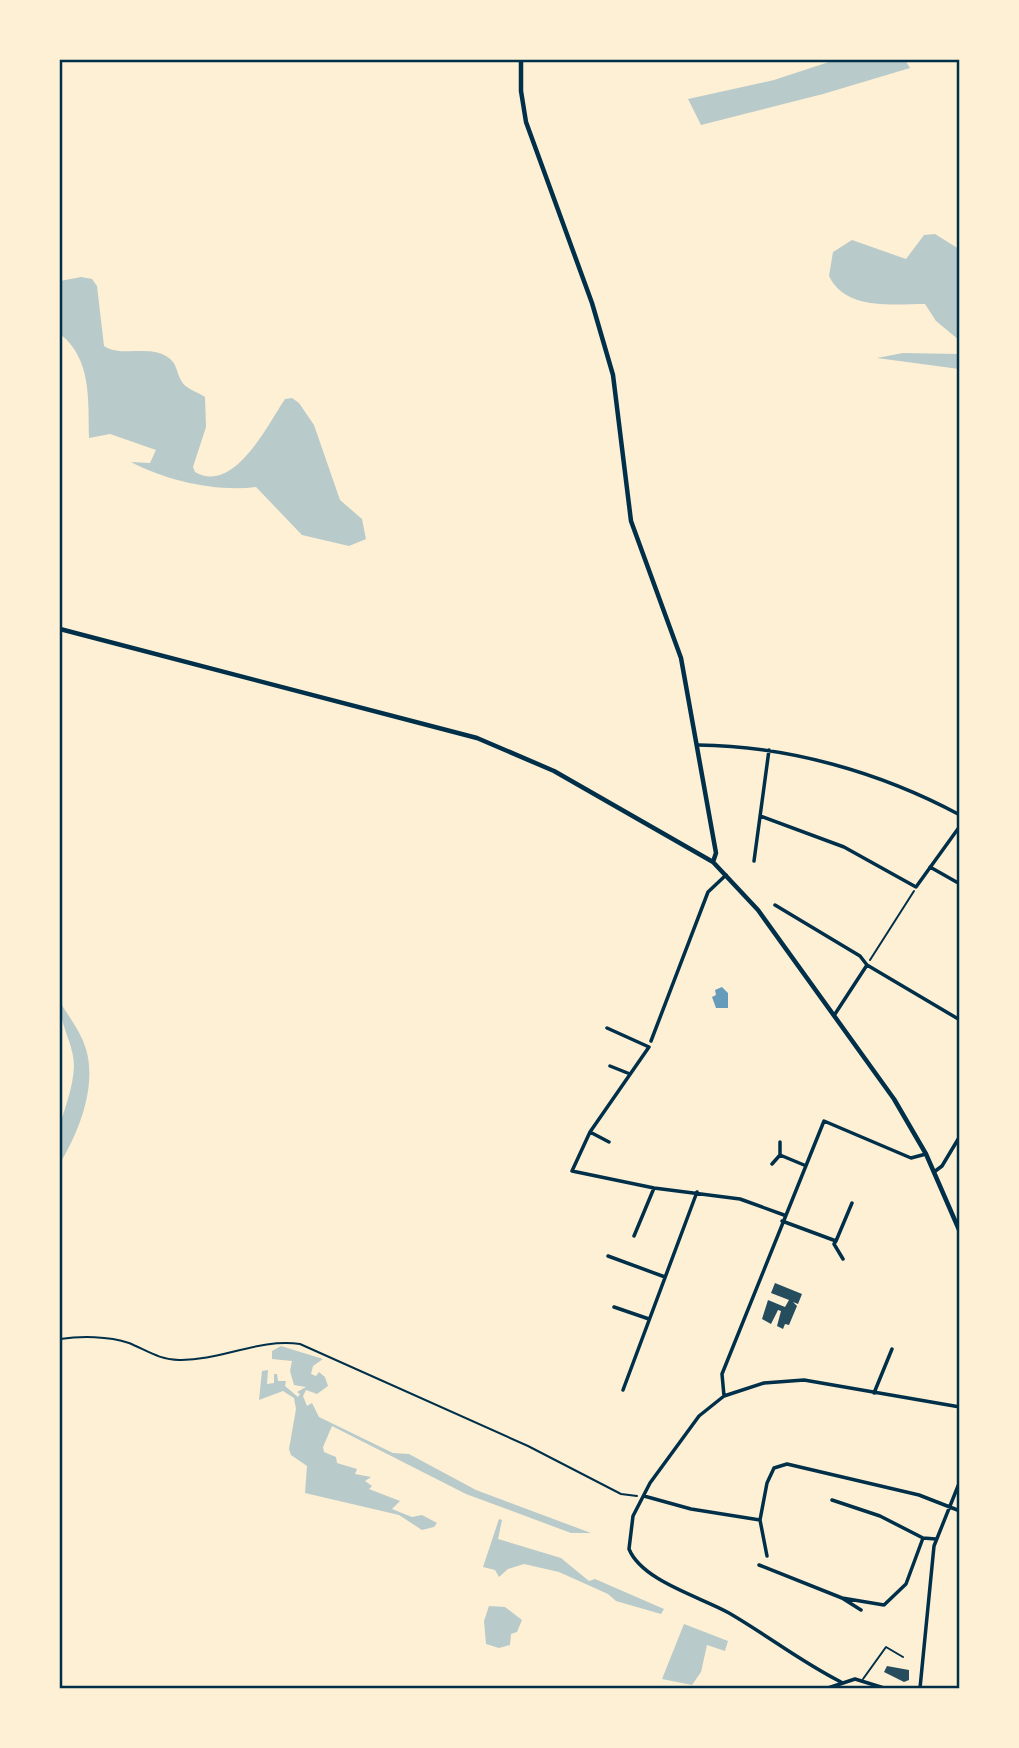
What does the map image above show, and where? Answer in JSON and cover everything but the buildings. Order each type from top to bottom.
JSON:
[{"type":"street","points":[[521,60],[521,91],[526,122],[592,303],[613,375],[631,521],[681,659],[716,852],[713,862]]},
{"type":"street","points":[[60,629],[477,738],[554,771],[713,862],[758,910],[894,1099],[926,1154],[960,1232]]},
{"type":"street","points":[[698,745],[769,750],[878,779],[960,815]]},
{"type":"street","points":[[754,862],[769,750]]},
{"type":"street","points":[[760,816],[844,847],[916,887],[960,826]]},
{"type":"street","points":[[930,867],[960,884]]},
{"type":"street","points":[[651,1041],[708,892],[726,875]]},
{"type":"street","points":[[775,905],[860,956],[867,965],[960,1020]]},
{"type":"street","points":[[835,1014],[867,965]]},
{"type":"street","points":[[607,1028],[649,1047],[590,1132],[572,1171],[653,1188],[740,1199],[784,1214]]},
{"type":"street","points":[[610,1066],[630,1074]]},
{"type":"street","points":[[724,1396],[722,1374],[784,1214],[824,1121],[911,1158],[926,1154]]},
{"type":"street","points":[[590,1132],[609,1142]]},
{"type":"street","points":[[934,1172],[942,1166],[960,1136]]},
{"type":"street","points":[[772,1164],[780,1155],[780,1142]]},
{"type":"street","points":[[780,1155],[804,1165]]},
{"type":"street","points":[[634,1236],[653,1188]]},
{"type":"street","points":[[623,1390],[697,1192]]},
{"type":"street","points":[[843,1259],[834,1244],[852,1203]]},
{"type":"street","points":[[782,1221],[836,1241]]},
{"type":"street","points":[[608,1256],[665,1277]]},
{"type":"street","points":[[614,1307],[649,1319]]},
{"type":"street","points":[[873,1393],[892,1349]]},
{"type":"street","points":[[841,1682],[729,1613],[682,1592],[638,1562],[629,1549],[629,1533],[643,1496],[699,1416],[724,1396],[753,1385],[794,1380],[960,1407]]},
{"type":"street","points":[[767,1556],[760,1520],[769,1477],[777,1466],[787,1464],[919,1495],[960,1511]]},
{"type":"street","points":[[920,1689],[936,1539],[960,1481]]},
{"type":"street","points":[[643,1496],[691,1509],[760,1520]]},
{"type":"street","points":[[832,1500],[880,1516],[923,1538],[936,1539]]},
{"type":"street","points":[[842,1598],[884,1605],[906,1584],[923,1538]]},
{"type":"street","points":[[759,1565],[842,1598],[861,1610]]},
{"type":"street","points":[[828,1689],[841,1682],[862,1680],[884,1689]]},
{"type":"lane","points":[[862,1680],[886,1647],[903,1657]]},
{"type":"path","points":[[867,965],[916,887]]},
{"type":"path","points":[[60,1339],[119,1340],[158,1357],[182,1360],[239,1352],[274,1342],[300,1344],[528,1446],[621,1494],[643,1496]]},
{"type":"shaded area","points":[[835,60],[905,60],[910,68],[823,94],[701,125],[688,99],[774,80]]},
{"type":"shaded area","points":[[935,234],[959,249],[959,340],[936,321],[925,304],[885,304],[858,300],[837,287],[829,276],[833,252],[852,240],[906,259],[924,235]]},
{"type":"shaded area","points":[[81,277],[92,279],[97,286],[104,346],[118,351],[149,351],[164,355],[174,363],[184,384],[205,397],[206,427],[193,467],[195,472],[209,476],[223,474],[236,466],[259,439],[285,399],[292,398],[299,403],[314,425],[340,500],[362,519],[366,539],[349,546],[302,535],[256,487],[225,488],[176,480],[131,462],[150,463],[156,450],[110,434],[89,438],[88,395],[83,368],[78,355],[60,334],[60,281]]},
{"type":"shaded area","points":[[903,353],[959,354],[959,369],[877,358]]},
{"type":"shaded area","points":[[60,1002],[84,1043],[89,1063],[89,1078],[88,1093],[79,1123],[60,1163],[59,1129],[71,1089],[74,1066]]},
{"type":"shaded area","points":[[281,1346],[323,1359],[313,1366],[311,1374],[316,1376],[319,1372],[325,1377],[328,1386],[317,1394],[306,1390],[303,1396],[307,1406],[312,1403],[319,1417],[393,1453],[409,1454],[476,1490],[591,1533],[571,1533],[466,1494],[332,1426],[323,1447],[324,1452],[336,1457],[337,1463],[357,1469],[355,1474],[371,1477],[365,1481],[372,1486],[369,1489],[400,1501],[392,1509],[412,1517],[422,1515],[437,1523],[434,1527],[422,1530],[399,1515],[305,1493],[307,1466],[291,1455],[289,1449],[296,1409],[294,1398],[283,1391],[259,1400],[262,1371],[268,1370],[267,1384],[274,1383],[274,1374],[277,1374],[278,1381],[286,1381],[285,1386],[298,1397],[300,1394],[297,1392],[306,1387],[294,1385],[290,1371],[292,1361],[272,1359],[272,1351]]},
{"type":"shaded area","points":[[499,1519],[502,1520],[498,1539],[561,1558],[589,1581],[595,1579],[664,1609],[661,1614],[616,1601],[608,1594],[559,1572],[524,1564],[508,1569],[499,1577],[495,1570],[483,1567]]},
{"type":"shaded area","points":[[489,1606],[505,1607],[522,1620],[517,1632],[511,1634],[510,1645],[499,1648],[486,1644],[484,1621]]},
{"type":"shaded area","points":[[684,1624],[728,1641],[725,1651],[707,1645],[701,1672],[692,1685],[662,1679]]},
{"type":"water","points":[[722,987],[728,993],[728,1008],[716,1008],[712,997],[716,995],[715,990]]}]
